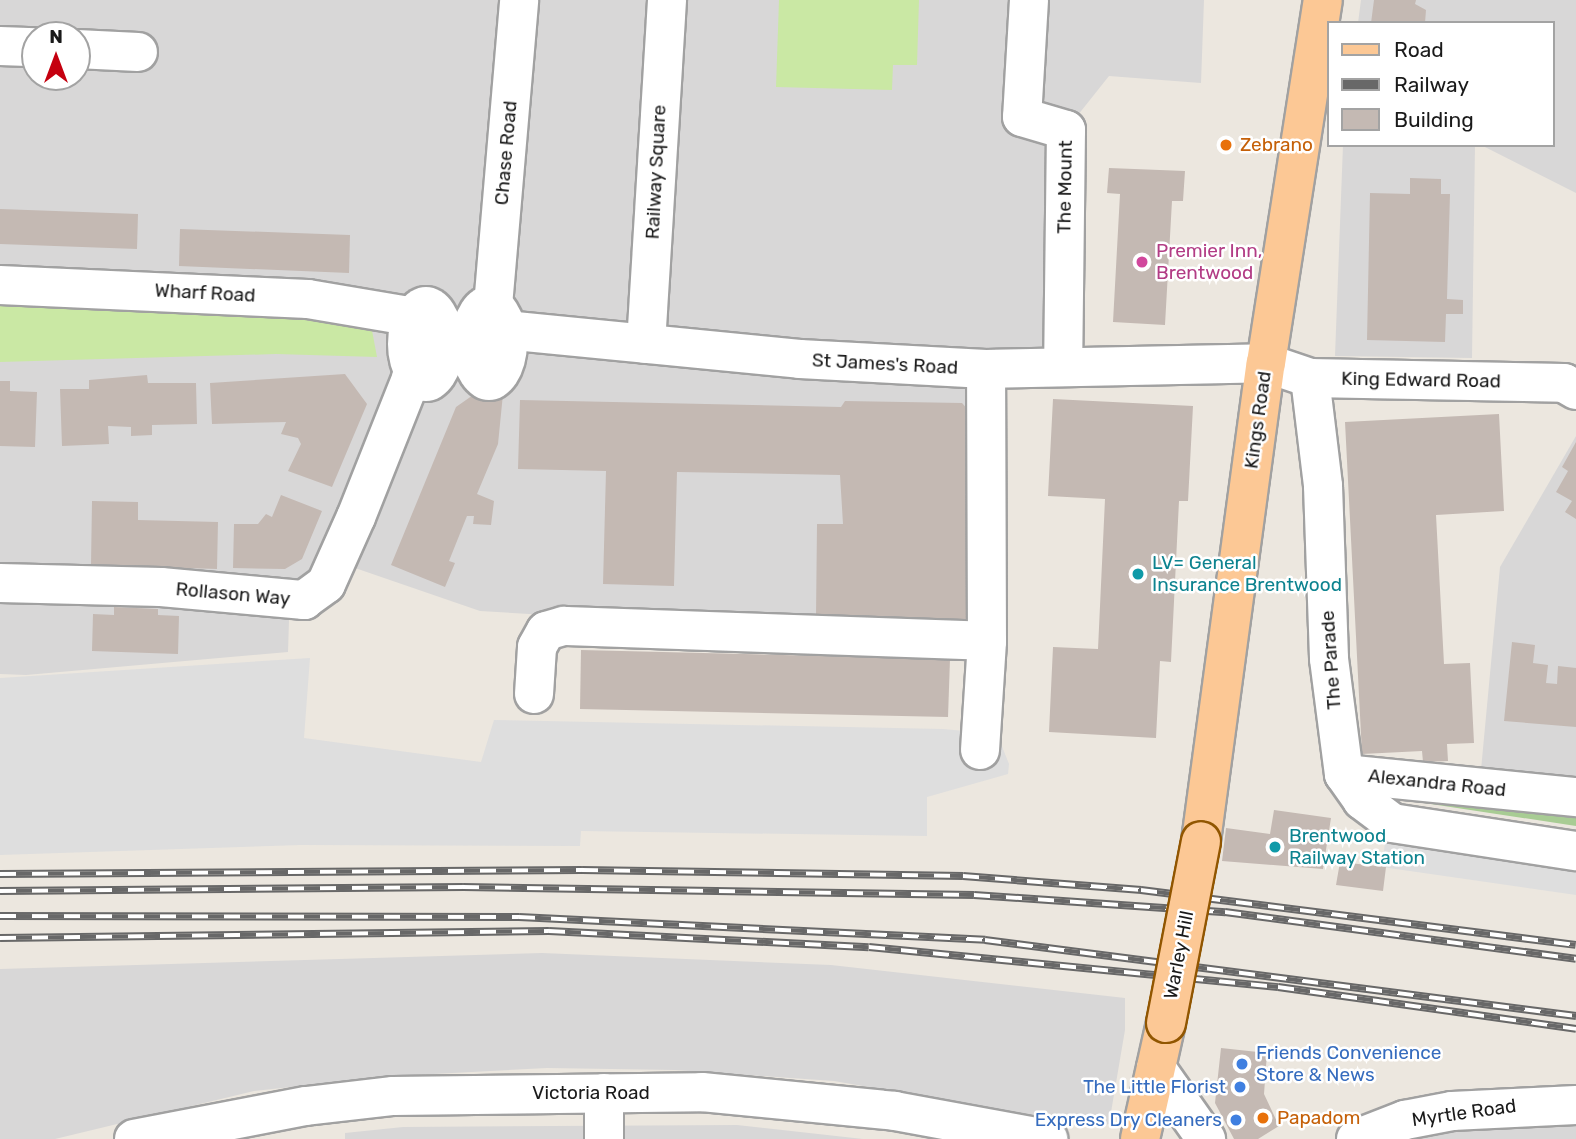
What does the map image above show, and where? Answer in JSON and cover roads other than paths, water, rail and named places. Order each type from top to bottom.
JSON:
[{"type":"main road","name":"Kings Road","points":[[1201,841],[1266,363],[1323,0]]},
{"type":"main road","name":"Warley Hill","points":[[1139,1139],[1166,1023],[1201,841]]},
{"type":"street","name":"Chase Road","points":[[456,324],[519,0]]},
{"type":"street","name":"Railway Square","points":[[646,344],[667,0]]},
{"type":"street","name":"The Mount","points":[[1029,0],[1022,117],[1066,130],[1063,365]]},
{"type":"street","points":[[0,46],[21,47]]},
{"type":"street","points":[[91,49],[138,51]]},
{"type":"street","name":"Wharf Road","points":[[0,285],[308,299],[456,324]]},
{"type":"street","name":"St James's Road","points":[[456,324],[774,358],[986,369],[1063,365],[1266,363]]},
{"type":"street","name":"Rollason Way","points":[[0,583],[160,587],[304,600],[326,584],[411,379],[456,324]]},
{"type":"street","name":"King Edward Road","points":[[1266,363],[1310,378],[1564,383],[1576,390]]},
{"type":"street","points":[[980,750],[986,641],[986,369]]},
{"type":"street","name":"The Parade","points":[[1310,378],[1323,486],[1329,659],[1344,774]]},
{"type":"street","points":[[534,694],[537,647],[546,631],[564,626],[986,641]]},
{"type":"street","name":"Alexandra Road","points":[[1344,774],[1576,797]]},
{"type":"street","name":"Alexandra Road","points":[[1344,774],[1362,800],[1392,824],[1576,851]]},
{"type":"street","points":[[1156,1068],[1206,1139]]},
{"type":"street","points":[[604,1093],[604,1139]]},
{"type":"street","name":"Victoria Road","points":[[134,1139],[306,1106],[393,1096],[604,1093],[763,1097],[988,1126],[1048,1139]]},
{"type":"street","name":"Myrtle Road","points":[[1356,1139],[1405,1120],[1452,1111],[1576,1105]]},
{"type":"railway","points":[[0,874],[582,870],[963,876],[1141,890],[1576,945]]},
{"type":"railway","points":[[0,891],[463,887],[974,895],[1225,912],[1576,959]]},
{"type":"railway","points":[[0,916],[519,917],[985,940],[1576,1016]]},
{"type":"railway","points":[[0,938],[549,931],[869,947],[1278,987],[1576,1029]]},
{"type":"place","name":"Zebrano","points":[[1226,145]]},
{"type":"place","name":"Premier Inn, Brentwood","points":[[1142,262]]},
{"type":"place","name":"LV= General Insurance Brentwood","points":[[1138,574]]},
{"type":"place","name":"Brentwood Railway Station","points":[[1275,847]]},
{"type":"place","name":"Friends Convenience Store & News","points":[[1242,1064]]},
{"type":"place","name":"The Little Florist","points":[[1240,1087]]},
{"type":"place","name":"Papadom","points":[[1263,1118]]},
{"type":"place","name":"Express Dry Cleaners","points":[[1236,1120]]}]
